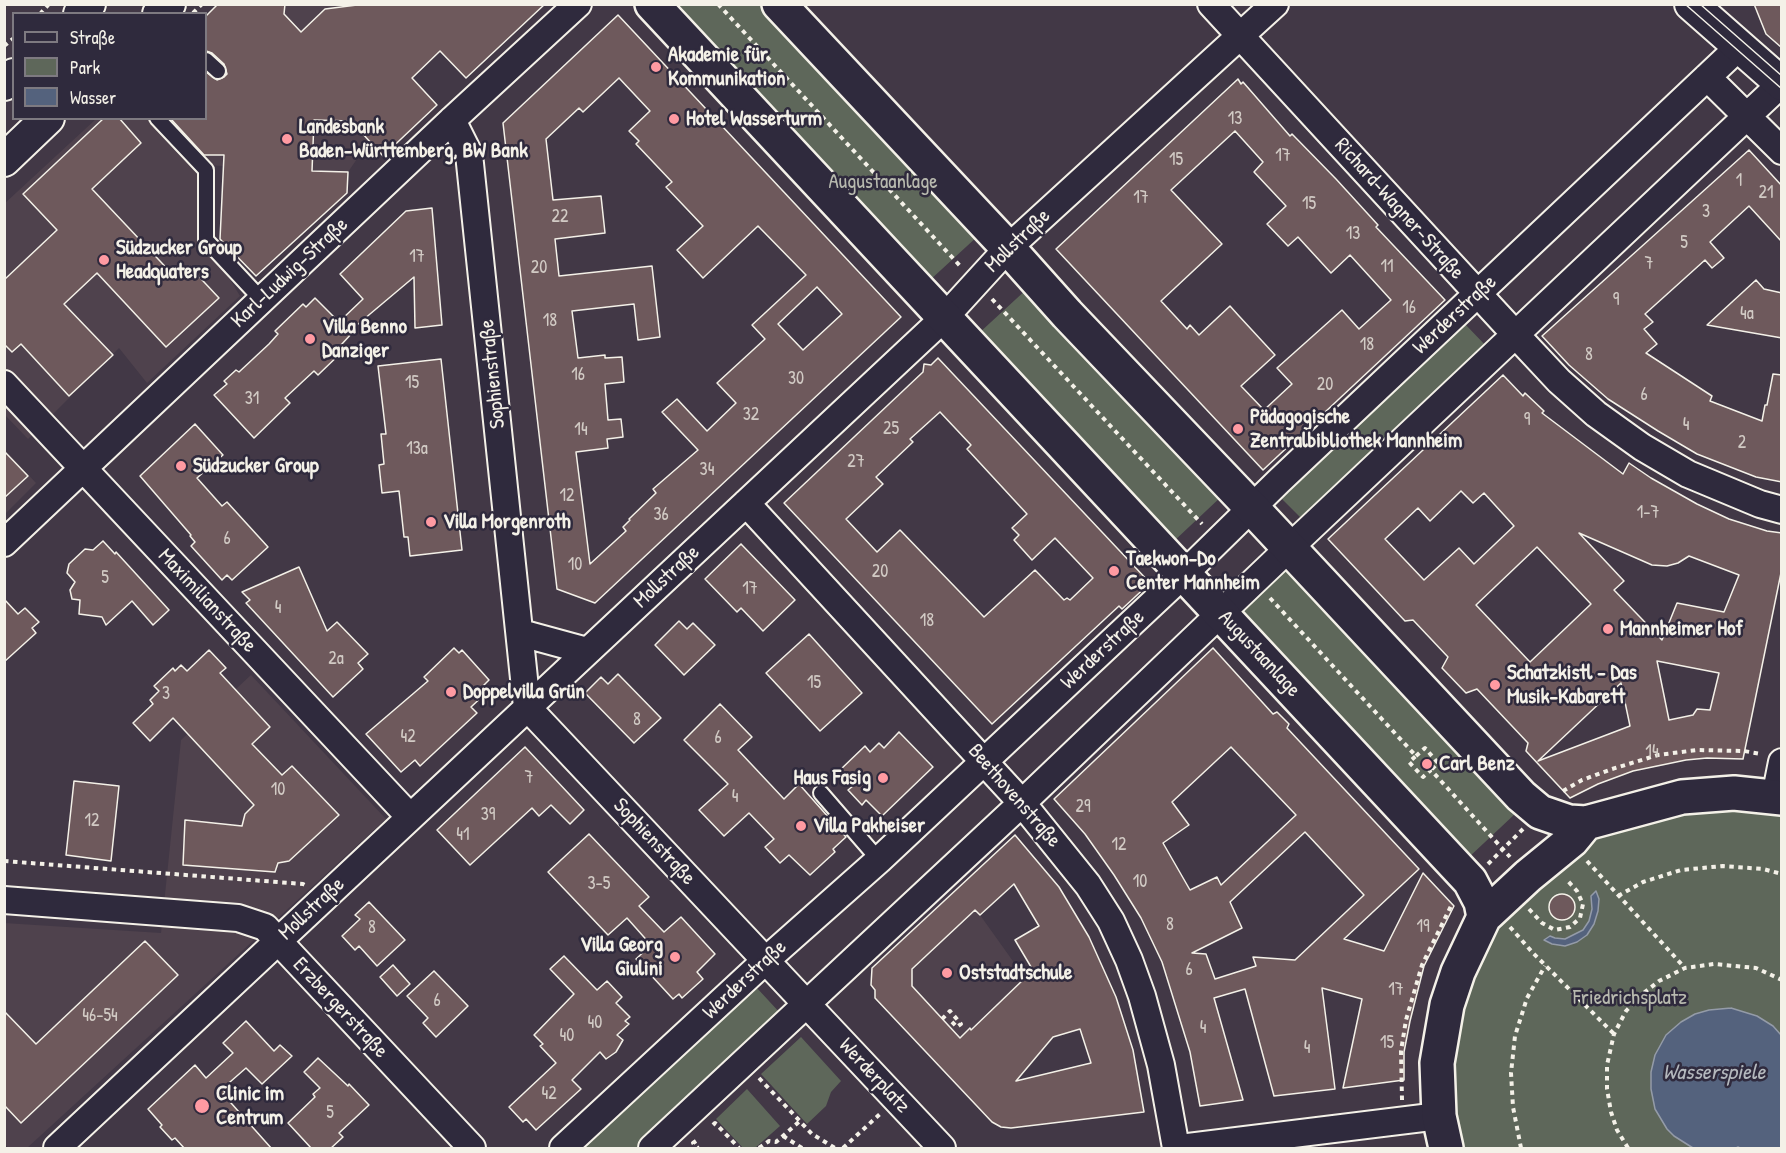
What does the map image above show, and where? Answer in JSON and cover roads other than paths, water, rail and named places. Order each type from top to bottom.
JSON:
[{"type":"main road","name":"Augustaanlage","points":[[652,4],[1222,614],[1461,892],[1481,902],[1504,925]]},
{"type":"main road","points":[[779,4],[1008,248],[1066,314],[1251,507],[1508,783],[1540,812],[1562,820],[1586,823],[1682,796],[1734,793],[1778,797]]},
{"type":"main road","points":[[1446,1149],[1439,1116],[1437,1064],[1446,1005],[1458,972],[1504,925],[1528,876],[1572,840],[1586,823]]},
{"type":"street","name":"Karl-Ludwig-Straße","points":[[4,543],[83,469],[254,293],[452,120],[578,4]]},
{"type":"street","name":"Richard-Wagner-Straße","points":[[1211,4],[1477,294],[1596,414],[1642,447],[1688,474],[1760,504],[1782,510]]},
{"type":"street","name":"Mollstraße","points":[[57,1149],[945,317],[1008,248],[1275,4]]},
{"type":"street","points":[[652,1149],[1022,803],[1781,84],[1692,4]]},
{"type":"street","name":"Werderstraße","points":[[563,1149],[765,961],[879,860],[1185,574],[1251,507],[1740,46]]},
{"type":"street","points":[[1707,77],[1782,151]]},
{"type":"street","points":[[4,160],[46,120]]},
{"type":"street","name":"Sophienstraße","points":[[452,120],[469,154],[528,707],[807,1004]]},
{"type":"street","name":"Maximilianstraße","points":[[4,384],[410,817]]},
{"type":"street","name":"Beethovenstraße","points":[[746,503],[1022,803],[1088,885],[1111,921],[1142,996],[1161,1065],[1178,1149]]},
{"type":"street","points":[[521,633],[587,651]]},
{"type":"street","points":[[1778,797],[1782,762]]},
{"type":"street","name":"Erzbergerstraße","points":[[4,900],[238,918],[265,927],[472,1149]]},
{"type":"street","name":"Werderplatz","points":[[807,1004],[942,1149]]},
{"type":"street","points":[[1178,1149],[1439,1116]]},
{"type":"lane","points":[[207,61],[218,72]]},
{"type":"lane","points":[[159,120],[207,170],[206,240],[254,293]]},
{"type":"lane","points":[[821,793],[879,860]]},
{"type":"water","points":[[1596,891],[1599,899],[1598,911],[1587,935],[1565,946],[1544,940],[1550,936],[1565,939],[1583,930],[1589,921],[1592,909],[1591,896]]},
{"type":"water","name":"Wasserspiele","points":[[1731,1008],[1757,1016],[1773,1026],[1781,1035],[1781,1148],[1693,1148],[1667,1129],[1655,1109],[1651,1089],[1651,1072],[1655,1055],[1666,1035],[1695,1014]]},
{"type":"tram line","points":[[1685,4],[1782,89]]},
{"type":"tram line","points":[[1700,4],[1782,76]]},
{"type":"place","name":"Akademie für Kommunikation","points":[[656,67]]},
{"type":"place","name":"Hotel Wasserturm","points":[[674,119]]},
{"type":"place","name":"Landesbank Baden-Württemberg, BW Bank","points":[[287,139]]},
{"type":"place","name":"Südzucker Group Headquaters","points":[[104,260]]},
{"type":"place","name":"Villa Benno Danziger","points":[[310,339]]},
{"type":"place","name":"Pädagogische Zentralbibliothek Mannheim","points":[[1238,429]]},
{"type":"place","name":"Südzucker Group","points":[[181,466]]},
{"type":"place","name":"Villa Morgenroth","points":[[431,522]]},
{"type":"place","name":"Taekwon-Do Center Mannheim","points":[[1114,571]]},
{"type":"place","name":"Mannheimer Hof","points":[[1608,629]]},
{"type":"place","name":"Schatzkistl - Das Musik-Kabarett","points":[[1495,685]]},
{"type":"place","name":"Doppelvilla Grün","points":[[451,692]]},
{"type":"place","name":"Carl Benz","points":[[1427,764]]},
{"type":"place","name":"Haus Fasig","points":[[883,778]]},
{"type":"place","name":"Villa Pakheiser","points":[[801,826]]},
{"type":"place","name":"Villa Georg Giulini","points":[[675,957]]},
{"type":"place","name":"Oststadtschule","points":[[947,973]]},
{"type":"place","name":"Clinic im Centrum","points":[[202,1106]]},
{"type":"park label","name":"Friedrichsplatz","points":[[1630,998]]}]
